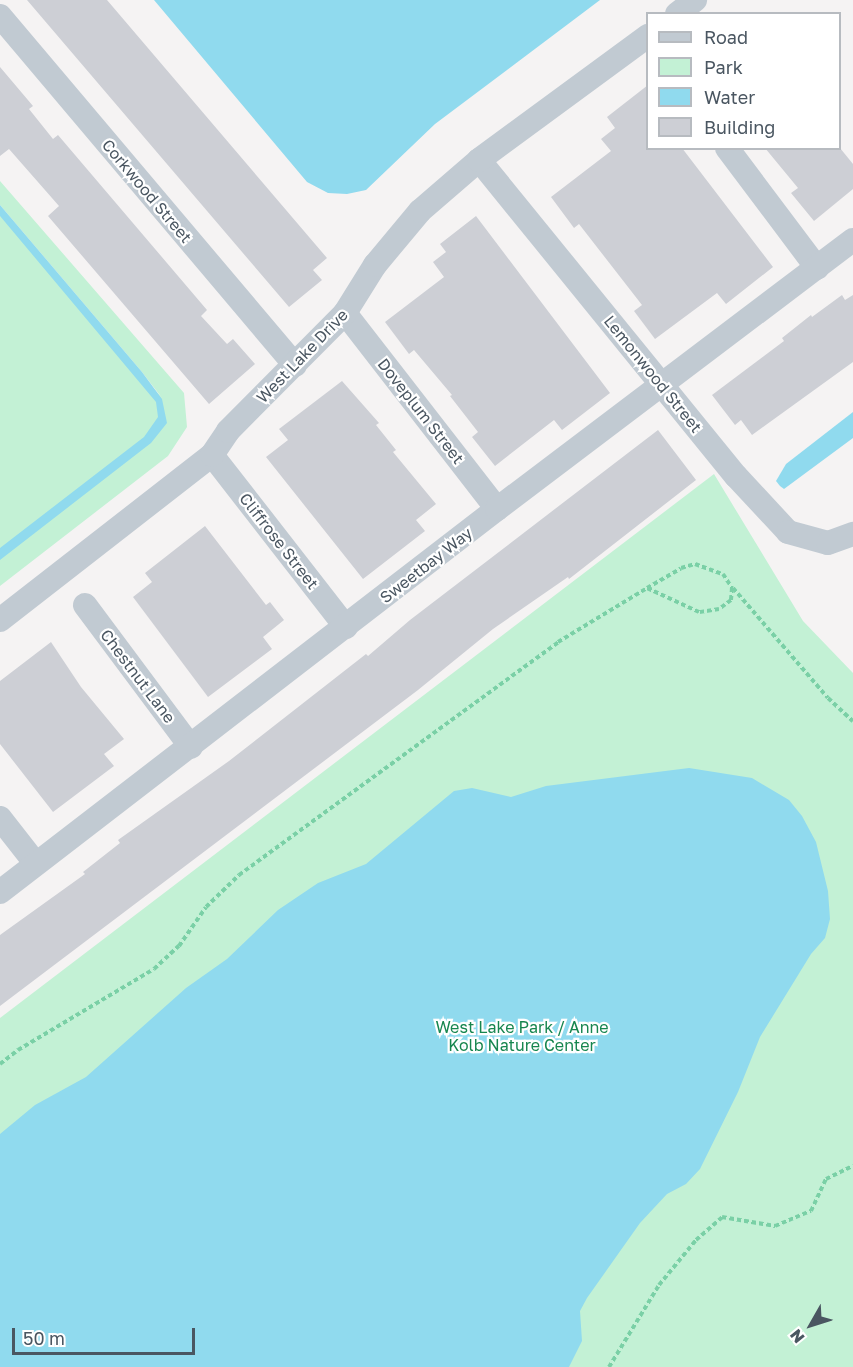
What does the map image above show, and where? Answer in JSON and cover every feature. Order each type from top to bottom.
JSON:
[{"type":"street","points":[[680,12],[695,0]]},
{"type":"street","name":"Corkwood Street","points":[[0,16],[295,365]]},
{"type":"street","name":"West Lake Drive","points":[[0,620],[212,455],[228,431],[345,313],[375,265],[420,211],[479,160],[646,39]]},
{"type":"street","points":[[728,150],[817,268]]},
{"type":"street","name":"Lemonwood Street","points":[[479,160],[736,476],[788,532],[828,543],[853,534]]},
{"type":"street","name":"Sweetbay Way","points":[[0,892],[497,509],[853,240]]},
{"type":"street","name":"Doveplum Street","points":[[345,313],[497,509]]},
{"type":"street","name":"Cliffrose Street","points":[[212,455],[346,627]]},
{"type":"street","name":"Chestnut Lane","points":[[85,605],[191,747]]},
{"type":"street","points":[[0,818],[36,864]]},
{"type":"path","points":[[0,1064],[18,1050],[154,969],[179,946],[207,907],[239,875],[558,642],[681,568],[695,564],[723,574],[732,588],[828,698],[853,721]]},
{"type":"path","points":[[647,588],[699,612],[719,609],[731,600],[732,588]]},
{"type":"path","points":[[609,1367],[659,1285],[696,1240],[723,1217],[775,1226],[811,1211],[826,1179],[853,1166]]},
{"type":"green space","points":[[0,181],[184,393],[187,427],[168,456],[0,586],[0,215],[162,398],[0,205]]},
{"type":"green space","name":"West Lake Park / Anne Kolb Nature Center","points":[[714,474],[803,621],[853,673],[853,1367],[0,1367],[0,1018]]},
{"type":"water","points":[[154,0],[600,0],[435,124],[366,190],[347,194],[328,193],[307,182]]},
{"type":"water","points":[[0,205],[142,372],[162,399],[167,423],[151,443],[0,560],[0,548],[144,437],[158,417],[156,402],[0,216]]},
{"type":"water","points":[[853,412],[853,438],[784,489],[780,486],[776,481],[786,464]]},
{"type":"water","name":"West Lake Park / Anne Kolb Nature Center","points":[[689,768],[752,778],[789,800],[802,816],[816,842],[828,891],[830,919],[825,938],[811,954],[760,1037],[738,1092],[700,1169],[686,1184],[667,1194],[640,1223],[587,1298],[580,1311],[582,1341],[569,1367],[0,1367],[0,1134],[35,1105],[86,1077],[186,988],[227,959],[278,910],[318,883],[366,864],[454,791],[472,788],[511,797],[546,786]]},
{"type":"building","points":[[27,0],[107,0],[327,258],[313,270],[322,280],[289,307]]},
{"type":"building","points":[[0,67],[33,106],[29,109],[53,139],[58,135],[207,310],[201,316],[227,344],[233,339],[255,364],[209,404],[48,216],[59,206],[9,149],[0,156]]},
{"type":"building","points":[[646,87],[646,150],[684,150],[773,267],[726,304],[717,293],[655,339],[634,311],[642,305],[579,224],[574,228],[551,197],[611,151],[601,139],[615,128],[607,117]]},
{"type":"building","points":[[841,149],[853,164],[853,189],[814,221],[791,193],[798,188],[767,150]]},
{"type":"building","points":[[476,216],[610,393],[562,430],[554,420],[495,466],[472,437],[478,432],[450,396],[452,395],[414,350],[409,354],[385,322],[444,277],[433,262],[446,252],[440,244]]},
{"type":"building","points":[[842,295],[845,300],[853,295],[853,362],[752,435],[741,420],[735,425],[712,395],[784,341],[782,338],[811,315],[812,317]]},
{"type":"building","points":[[342,381],[379,423],[376,425],[396,450],[393,452],[436,504],[416,520],[425,531],[363,579],[266,457],[288,440],[279,429]]},
{"type":"building","points":[[658,430],[696,480],[569,579],[568,577],[493,629],[418,690],[0,1006],[0,935],[85,874],[83,872],[120,843],[118,840],[229,761],[366,654],[368,656],[410,620]]},
{"type":"building","points":[[205,526],[266,605],[270,602],[284,620],[263,637],[272,649],[208,697],[133,597],[152,582],[145,573]]},
{"type":"building","points":[[51,642],[81,687],[124,739],[104,754],[114,766],[53,812],[0,744],[0,681]]}]
